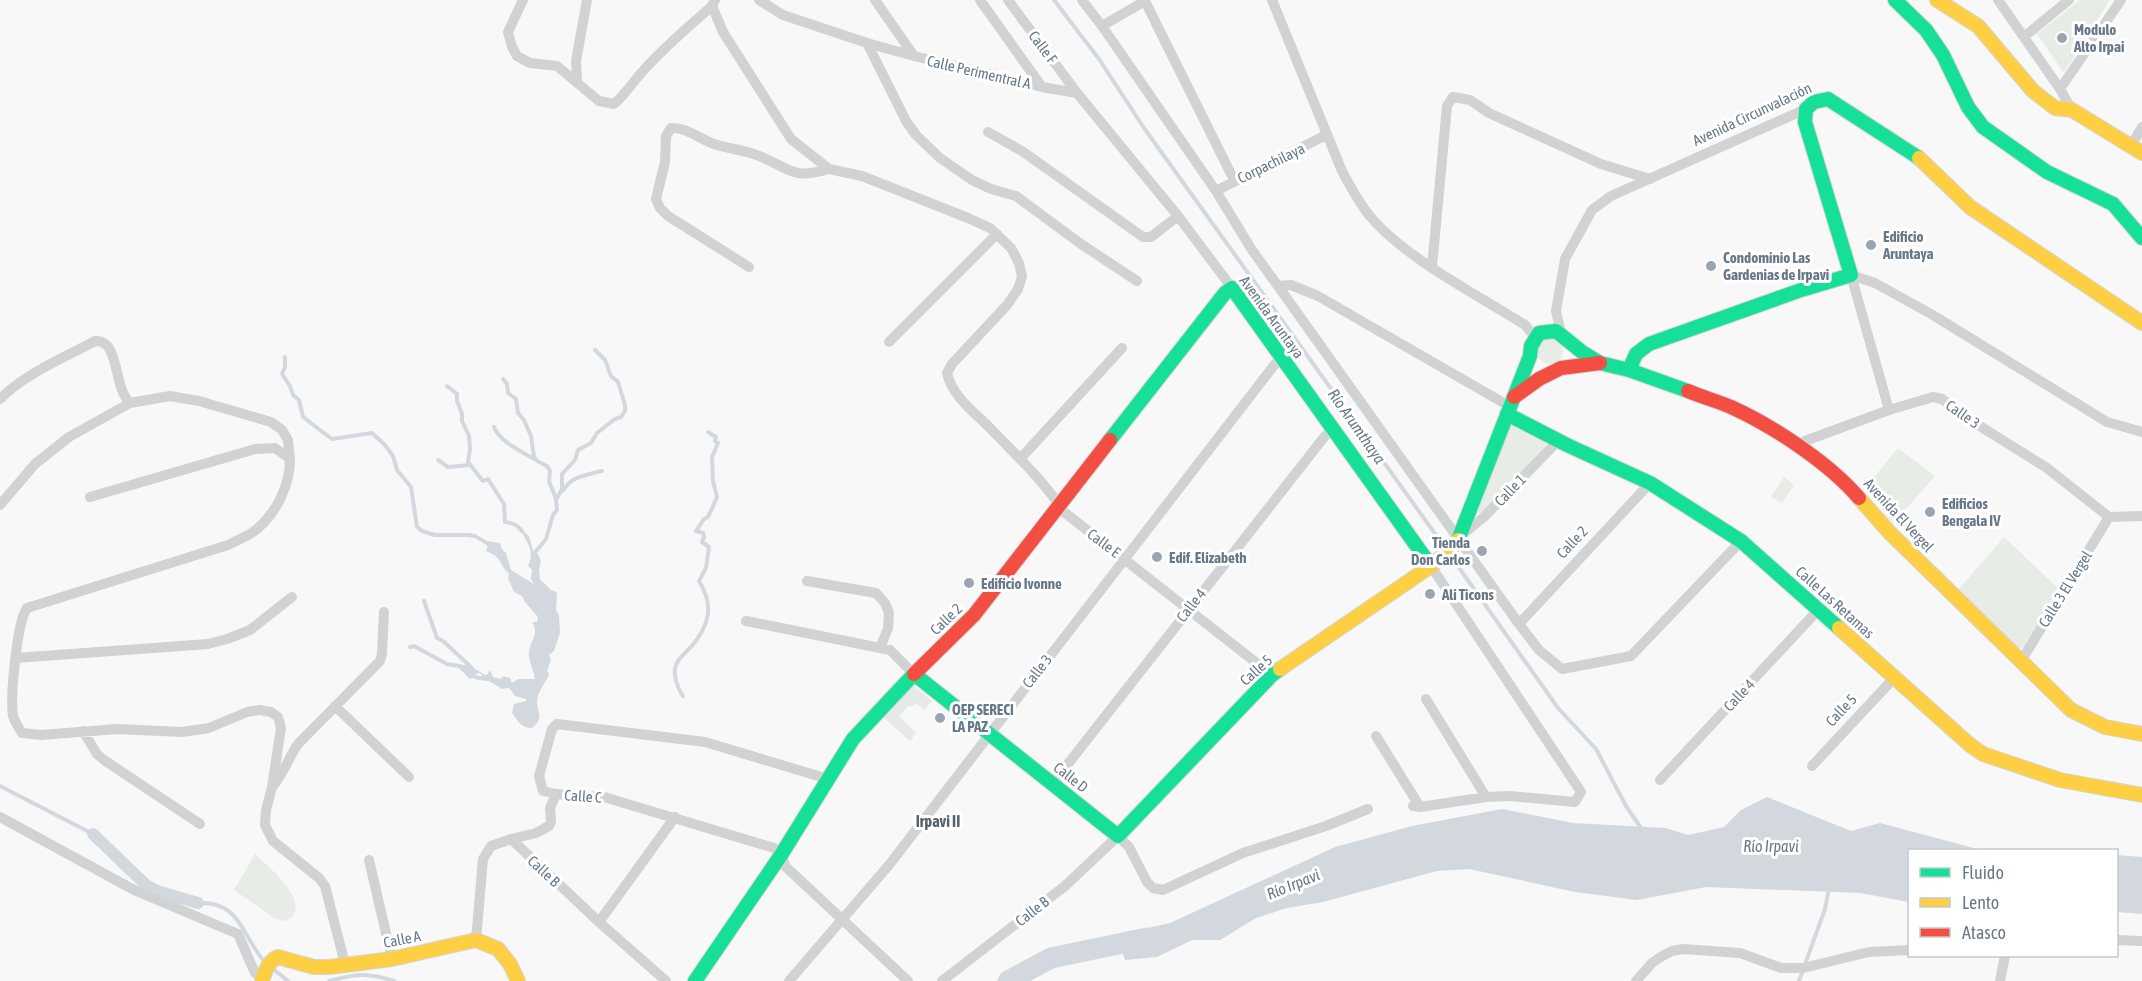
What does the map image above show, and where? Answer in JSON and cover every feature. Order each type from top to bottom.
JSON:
[{"type":"main road","points":[[1895,0],[1926,30],[1943,55],[1968,107],[1983,127],[2048,172],[2113,204],[2142,238]]},
{"type":"main road","points":[[1937,0],[1978,26],[2033,91],[2055,108],[2072,110],[2137,149]]},
{"type":"main road","name":"Avenida Circunvalación","points":[[1806,109],[1814,102],[1828,99],[1843,107],[1925,162],[1970,207],[2142,323]]},
{"type":"main road","points":[[1629,370],[1636,354],[1649,344],[1809,287],[1851,275],[1805,122],[1806,109]]},
{"type":"main road","name":"Avenida Aruntaya","points":[[1232,288],[1332,430],[1436,562]]},
{"type":"main road","name":"Calle 2","points":[[695,981],[782,855],[864,725],[974,615],[1225,293],[1232,288]]},
{"type":"main road","points":[[1436,562],[1457,542],[1530,356],[1535,337],[1544,331],[1556,331],[1581,352],[1600,363]]},
{"type":"main road","points":[[1510,406],[1568,358],[1570,347],[1564,337]]},
{"type":"main road","points":[[1530,356],[1539,368],[1556,370],[1600,363]]},
{"type":"main road","name":"Avenida El Vergel","points":[[1600,363],[1629,370],[1731,407],[1772,429],[1845,482],[1889,532],[2071,710],[2086,719],[2119,731],[2142,734]]},
{"type":"main road","name":"Calle Las Retamas","points":[[1510,406],[1558,441],[1650,483],[1741,541],[1970,745],[1983,754],[2060,780],[2142,795]]},
{"type":"main road","name":"Calle 5","points":[[1118,836],[1272,675],[1436,562]]},
{"type":"main road","name":"Calle D","points":[[914,674],[1118,836]]},
{"type":"main road","points":[[476,940],[498,950],[510,964],[518,981]]},
{"type":"main road","name":"Calle A","points":[[266,972],[287,958],[314,967],[392,959],[476,940]]},
{"type":"street","points":[[523,0],[508,32],[517,56],[530,63],[557,66],[599,100],[614,104],[624,96],[641,72],[714,3],[723,32],[791,139],[829,169],[862,176],[969,218],[997,234],[889,342]]},
{"type":"street","points":[[577,81],[576,61],[587,0]]},
{"type":"street","points":[[759,0],[783,15],[914,57]]},
{"type":"street","name":"Calle Perimentral A","points":[[875,0],[914,57],[1077,93]]},
{"type":"street","points":[[980,0],[1042,87]]},
{"type":"street","name":"Calle F","points":[[1008,0],[1077,93]]},
{"type":"street","points":[[1082,0],[1216,191],[1252,250],[1457,542],[1539,650],[1562,669],[1631,656],[1741,541]]},
{"type":"street","points":[[1272,0],[1326,135],[1356,197],[1370,216],[1392,238],[1432,267],[1525,325],[1535,337]]},
{"type":"street","points":[[1998,0],[2025,36],[2072,110]]},
{"type":"street","points":[[2025,36],[2069,0]]},
{"type":"street","points":[[2060,89],[2121,0]]},
{"type":"street","points":[[1102,26],[1145,1],[1234,180]]},
{"type":"street","points":[[867,43],[906,121],[916,135],[940,158],[972,180],[1016,196],[1081,244],[1137,281]]},
{"type":"street","name":"Avenida Aruntaya","points":[[1077,93],[1178,216],[1232,288]]},
{"type":"street","points":[[1432,267],[1447,106],[1453,97],[1470,100],[1489,113],[1601,164],[1650,179]]},
{"type":"street","name":"Avenida Circunvalación","points":[[1564,337],[1556,311],[1565,259],[1592,210],[1611,196],[1806,109]]},
{"type":"street","points":[[2137,149],[2142,127]]},
{"type":"street","points":[[749,267],[668,216],[660,208],[656,199],[664,162],[666,136],[671,128],[678,128],[716,145],[759,155],[789,172],[808,175],[829,169]]},
{"type":"street","points":[[988,132],[1022,151],[1143,237],[1151,237],[1178,216]]},
{"type":"street","name":"Corpachilaya","points":[[1216,191],[1326,135]]},
{"type":"street","name":"Calle E","points":[[997,234],[1011,248],[1019,263],[1022,277],[1018,289],[1007,305],[952,364],[947,373],[954,391],[1020,459],[1064,512],[1272,675]]},
{"type":"street","points":[[1851,275],[1889,410]]},
{"type":"street","points":[[1851,275],[1875,283],[1914,304],[2107,422],[2142,432]]},
{"type":"street","points":[[1278,286],[1291,285],[1318,296],[1510,406]]},
{"type":"street","points":[[0,399],[27,379],[96,341],[102,340],[107,343],[112,353],[122,393],[130,403]]},
{"type":"street","points":[[1020,459],[1122,348]]},
{"type":"street","name":"Calle 3","points":[[789,981],[889,865],[1275,364],[1282,359]]},
{"type":"street","points":[[0,505],[35,464],[59,444],[130,403],[170,396],[199,401],[271,422],[282,430],[288,440],[289,479],[285,490],[257,529],[228,545],[27,608],[21,620],[16,658],[14,717],[22,733],[41,735],[117,729],[182,732],[209,728],[246,712],[259,710],[271,712],[278,717],[281,728],[266,810],[266,825],[273,841],[319,878],[325,886],[345,964]]},
{"type":"street","name":"Calle 3","points":[[1798,447],[1805,441],[1889,410],[1923,399],[1933,397],[1942,399],[1970,420],[2047,468],[2109,517]]},
{"type":"street","name":"Calle 4","points":[[1053,783],[1188,609],[1332,430]]},
{"type":"street","name":"Calle 1","points":[[1457,542],[1558,441]]},
{"type":"street","points":[[90,497],[255,449],[275,448],[290,459]]},
{"type":"street","name":"Calle 2","points":[[1520,624],[1650,483]]},
{"type":"street","points":[[2109,517],[2142,516]]},
{"type":"street","name":"Calle 3 El Vergel","points":[[2019,660],[2026,653],[2109,517]]},
{"type":"street","points":[[1376,736],[1416,806],[1486,797],[1544,798],[1575,802],[1581,792],[1436,562]]},
{"type":"street","points":[[807,580],[876,593],[885,603],[889,613],[888,628],[880,648]]},
{"type":"street","points":[[16,658],[208,644],[250,630],[292,597]]},
{"type":"street","name":"Calle 4","points":[[1660,780],[1818,610]]},
{"type":"street","points":[[272,787],[284,773],[297,744],[380,661],[384,612]]},
{"type":"street","name":"Calle D","points":[[746,621],[890,650],[914,674]]},
{"type":"street","name":"Calle 5","points":[[1812,766],[1895,677]]},
{"type":"street","points":[[1426,699],[1486,797]]},
{"type":"street","points":[[335,706],[409,777]]},
{"type":"street","name":"Calle C","points":[[828,779],[705,742],[557,724],[552,729],[539,776],[543,790],[556,794],[604,797],[774,848],[782,855],[786,867],[908,981]]},
{"type":"street","points":[[82,731],[97,754],[200,824]]},
{"type":"street","points":[[476,940],[483,859],[491,846],[536,833],[549,826],[550,808],[556,794]]},
{"type":"street","name":"Calle D","points":[[1118,836],[1129,847],[1147,882],[1153,888],[1163,890],[1243,853],[1326,826],[1368,809]]},
{"type":"street","points":[[0,817],[136,891],[238,934],[255,973],[266,972]]},
{"type":"street","points":[[599,922],[675,817]]},
{"type":"street","name":"Calle B","points":[[942,981],[1065,886],[1118,836]]},
{"type":"street","name":"Calle B","points":[[511,839],[666,981]]},
{"type":"street","points":[[369,860],[392,959]]},
{"type":"street","points":[[2118,940],[2142,941]]},
{"type":"street","points":[[1636,981],[1652,963],[1662,956],[1683,949],[1740,953],[1781,968],[1803,968],[1869,952],[1908,950]]},
{"type":"street","points":[[2000,981],[2005,957]]},
{"type":"shaded area","points":[[2080,0],[2110,0],[2064,73],[2037,34]]},
{"type":"shaded area","points":[[1550,338],[1559,342],[1563,351],[1559,360],[1550,364],[1541,360],[1537,351],[1541,342]]},
{"type":"shaded area","points":[[1513,425],[1545,440],[1545,448],[1481,514],[1478,511],[1509,428]]},
{"type":"shaded area","points":[[1898,448],[1935,476],[1893,524],[1865,488]]},
{"type":"shaded area","points":[[1784,477],[1794,485],[1782,503],[1771,497]]},
{"type":"shaded area","points":[[2004,537],[2059,589],[2023,648],[2017,647],[1959,589]]},
{"type":"shaded area","points":[[909,687],[915,687],[932,701],[924,710],[916,703],[913,707],[909,705],[899,716],[916,733],[910,741],[883,717]]},
{"type":"shaded area","points":[[255,854],[282,880],[293,896],[295,904],[291,918],[285,921],[276,919],[234,890]]},
{"type":"water","points":[[520,528],[529,536],[533,551],[539,547],[537,552],[541,561],[540,579],[551,590],[557,592],[556,610],[559,616],[560,633],[554,651],[549,655],[551,660],[547,671],[549,674],[537,698],[539,718],[532,728],[522,725],[512,713],[514,704],[526,701],[526,699],[515,696],[509,688],[502,689],[480,673],[476,674],[478,679],[473,677],[470,679],[456,665],[469,665],[485,675],[490,670],[493,677],[510,678],[512,683],[518,679],[535,679],[529,652],[535,631],[532,622],[537,622],[538,617],[522,596],[514,592],[508,578],[509,574],[498,559],[486,551],[488,546],[470,535],[475,534],[487,541],[500,543],[511,570],[534,584],[531,579],[532,570],[528,566],[531,554],[529,546]]},
{"type":"water","name":"Río Irpavi","points":[[1767,797],[1851,831],[1880,823],[1977,849],[1908,849],[1908,902],[1860,893],[1706,887],[1637,900],[1575,892],[1469,869],[1437,871],[1323,902],[1287,908],[1256,918],[1220,940],[1192,940],[1157,957],[1125,960],[1117,935],[1170,923],[1335,847],[1412,826],[1502,809],[1573,823],[1666,828],[1688,835],[1724,827],[1741,810]]},
{"type":"water","points":[[2118,855],[2142,857],[2142,914],[2118,912]]},
{"type":"waterway","name":"Río Arumthaya","points":[[1054,0],[1099,59],[1144,128],[1446,549]]},
{"type":"waterway","points":[[537,550],[546,539],[553,515],[557,510],[556,500],[562,489],[562,474],[575,460],[578,450],[591,443],[597,433],[621,417],[625,411],[618,382],[611,376],[605,360],[595,350]]},
{"type":"waterway","points":[[285,357],[282,374],[293,395],[299,400],[303,417],[332,439],[372,433],[385,445],[393,456],[397,470],[411,487],[417,527],[435,535],[474,536]]},
{"type":"waterway","points":[[503,379],[507,384],[508,393],[516,399],[518,413],[531,436],[534,457],[550,471],[549,481],[556,499]]},
{"type":"waterway","points":[[447,386],[457,394],[462,421],[469,436],[468,462],[483,481],[488,479],[504,504],[505,522],[514,524],[522,531]]},
{"type":"waterway","points":[[494,427],[501,437],[534,459]]},
{"type":"waterway","points":[[683,696],[675,677],[676,665],[697,639],[708,615],[707,598],[699,581],[706,568],[709,547],[702,542],[703,533],[696,531],[708,517],[717,497],[713,481],[712,457],[718,443],[715,441],[716,437],[708,432]]},
{"type":"waterway","points":[[438,460],[448,467],[470,465]]},
{"type":"waterway","points":[[562,491],[573,480],[602,471]]},
{"type":"waterway","name":"Río Arumthaya","points":[[1450,555],[1558,708],[1596,749],[1626,806],[1641,828]]},
{"type":"waterway","points":[[424,601],[437,638],[471,667]]},
{"type":"waterway","points":[[410,647],[414,646],[447,664],[460,666]]},
{"type":"waterway","points":[[473,676],[489,679]]},
{"type":"waterway","points":[[0,786],[93,834]]},
{"type":"waterway","points":[[93,834],[146,885],[157,891],[198,903]]},
{"type":"waterway","points":[[1799,981],[1825,909],[1829,888]]},
{"type":"waterway","points":[[198,903],[212,904],[232,914],[264,961]]},
{"type":"waterway","name":"Río Irpavi","points":[[1008,981],[1051,958],[1147,938]]},
{"type":"waterway","points":[[272,968],[288,981]]},
{"type":"waterway","points":[[329,981],[362,975],[394,981]]},
{"type":"traffic: fast","points":[[1895,0],[1926,30],[1943,55],[1968,107],[1983,127],[2047,172],[2113,204],[2142,238]]},
{"type":"traffic: fast","points":[[1629,370],[1636,354],[1649,344],[1801,290],[1851,275],[1805,122],[1806,109],[1814,102],[1828,99],[1919,158]]},
{"type":"traffic: fast","points":[[1110,440],[1225,293],[1232,288],[1431,566]]},
{"type":"traffic: fast","points":[[1458,540],[1530,356],[1531,346],[1539,333],[1556,331],[1600,363],[1629,370],[1688,391]]},
{"type":"traffic: fast","points":[[1507,414],[1567,445],[1650,483],[1741,541],[1839,628]]},
{"type":"traffic: fast","points":[[914,674],[1118,836],[1280,669]]},
{"type":"traffic: fast","points":[[695,981],[781,855],[853,739],[914,674]]},
{"type":"traffic: slow","points":[[1937,0],[1978,26],[2033,91],[2055,108],[2072,110],[2142,153]]},
{"type":"traffic: slow","points":[[1919,158],[1970,207],[2142,323]]},
{"type":"traffic: slow","points":[[1859,498],[1889,532],[2071,710],[2105,727],[2142,734]]},
{"type":"traffic: slow","points":[[1280,669],[1431,566],[1458,540]]},
{"type":"traffic: slow","points":[[1839,628],[1983,754],[2060,780],[2142,795]]},
{"type":"traffic: slow","points":[[262,981],[269,964],[278,957],[314,967],[329,967],[392,959],[476,940],[498,949],[510,964],[518,981]]},
{"type":"traffic: jam","points":[[1514,397],[1539,379],[1561,368],[1600,363]]},
{"type":"traffic: jam","points":[[1688,391],[1731,407],[1800,446],[1847,485],[1859,498]]},
{"type":"traffic: jam","points":[[914,674],[974,615],[1110,440]]},
{"type":"place","name":"Modulo Alto Irpai","points":[[2062,38]]},
{"type":"place","name":"Edificio Aruntaya","points":[[1871,245]]},
{"type":"place","name":"Condominio Las Gardenias de Irpavi","points":[[1711,266]]},
{"type":"place","name":"Edificios Bengala IV","points":[[1930,512]]},
{"type":"place","name":"Tienda Don Carlos","points":[[1482,551]]},
{"type":"place","name":"Edif. Elizabeth","points":[[1157,557]]},
{"type":"place","name":"Edificio Ivonne","points":[[969,583]]},
{"type":"place","name":"Ali Ticons","points":[[1430,594]]},
{"type":"place","name":"OEP SERECI LA PAZ","points":[[940,718]]},
{"type":"district","name":"Irpavi II","points":[[938,821]]}]
